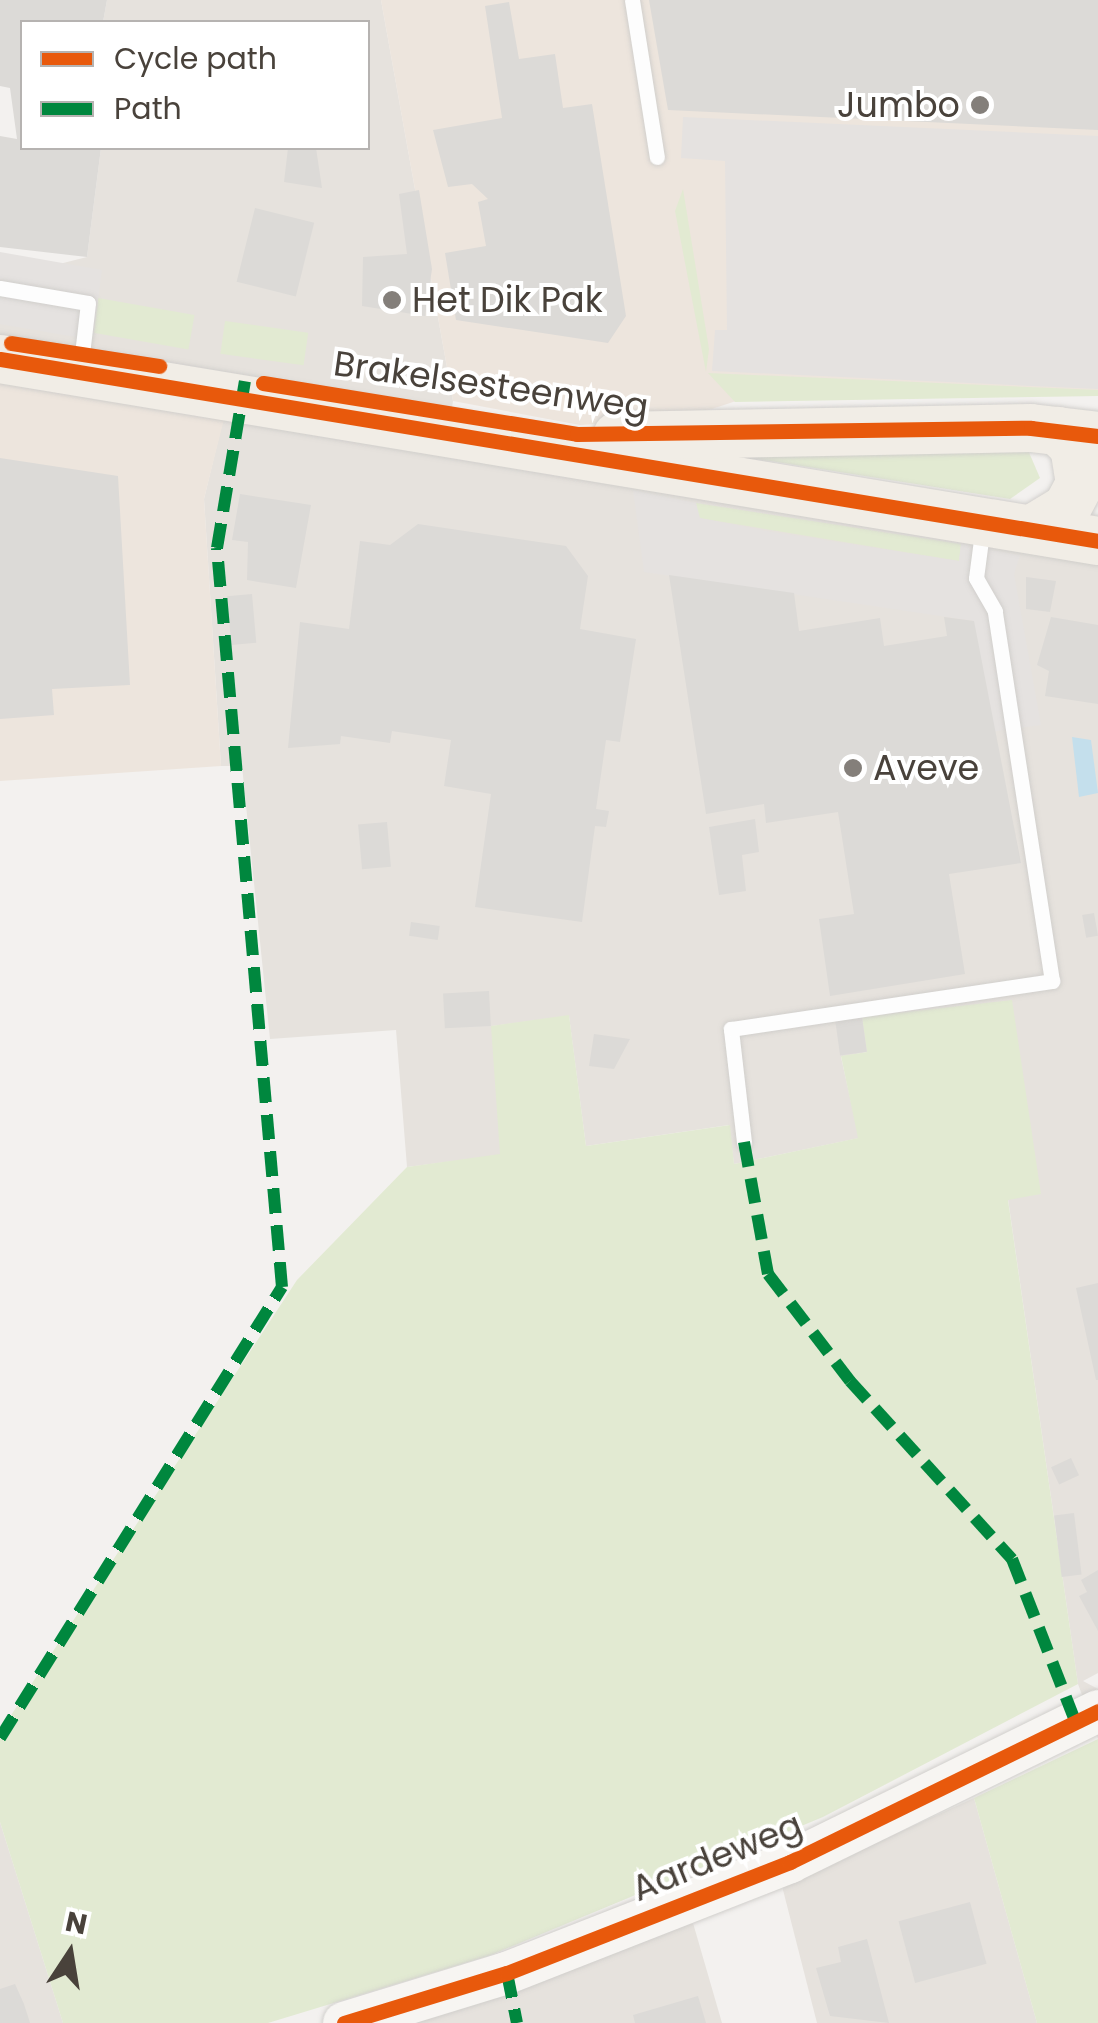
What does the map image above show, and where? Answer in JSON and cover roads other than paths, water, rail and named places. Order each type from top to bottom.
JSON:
[{"type":"main road","name":"Brakelsesteenweg","points":[[0,341],[577,434],[1078,434],[1074,447],[1080,484],[1066,508],[1032,529]]},
{"type":"main road","name":"Brakelsesteenweg","points":[[0,359],[1098,540]]},
{"type":"street","name":"Aardeweg","points":[[344,2023],[507,1972],[790,1862],[1098,1712]]},
{"type":"lane","points":[[632,0],[657,157]]},
{"type":"lane","points":[[0,288],[88,303],[82,354]]},
{"type":"lane","points":[[744,1142],[732,1029],[1052,981],[995,610],[976,578],[984,521]]},
{"type":"water","points":[[1072,737],[1091,740],[1098,793],[1079,797]]},
{"type":"place","name":"Jumbo","points":[[980,105]]},
{"type":"place","name":"Het Dik Pak","points":[[392,300]]},
{"type":"place","name":"Aveve","points":[[853,768]]}]
